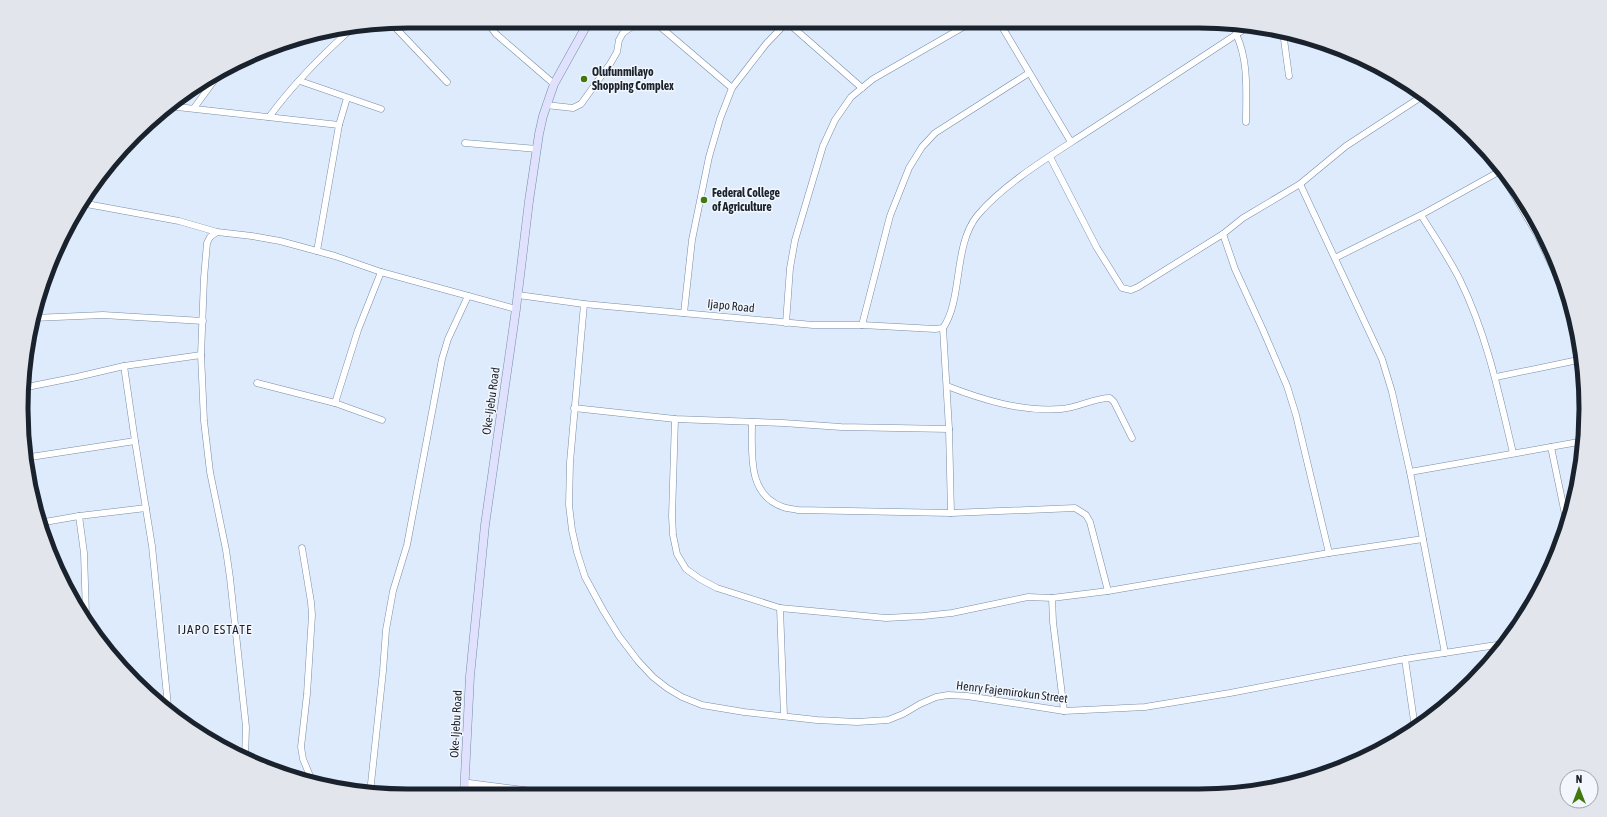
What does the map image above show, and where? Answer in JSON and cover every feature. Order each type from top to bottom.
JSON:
[{"type":"main road","name":"Oke-Ijebu Road","points":[[464,789],[470,676],[485,525],[537,149],[546,105],[554,84],[585,28]]},
{"type":"street","points":[[396,28],[447,82]]},
{"type":"street","points":[[492,28],[504,41],[554,84]]},
{"type":"street","points":[[546,105],[573,108],[581,104],[613,58],[622,33],[630,28]]},
{"type":"street","points":[[664,28],[732,88]]},
{"type":"street","points":[[684,313],[692,240],[709,157],[732,88],[766,44],[781,28]]},
{"type":"street","points":[[794,28],[862,88]]},
{"type":"street","points":[[786,323],[790,268],[795,240],[823,146],[835,120],[851,97],[873,79],[962,28]]},
{"type":"street","points":[[1003,28],[1071,142]]},
{"type":"street","points":[[951,513],[949,429],[943,328],[950,316],[964,247],[976,218],[991,200],[1010,184],[1071,142],[1242,30]]},
{"type":"street","points":[[269,117],[282,100],[327,51],[347,33]]},
{"type":"street","points":[[1236,34],[1244,53],[1246,78],[1246,122]]},
{"type":"street","points":[[1284,38],[1289,76]]},
{"type":"street","points":[[862,325],[890,216],[909,168],[922,147],[935,133],[1029,73]]},
{"type":"street","points":[[300,81],[347,98],[381,108]]},
{"type":"street","points":[[194,108],[213,82]]},
{"type":"street","points":[[317,251],[339,125],[347,98]]},
{"type":"street","points":[[1050,157],[1097,248],[1122,288],[1125,290],[1131,290],[1223,234],[1243,218],[1300,184],[1324,162],[1346,146],[1419,98]]},
{"type":"street","points":[[177,107],[339,125]]},
{"type":"street","points":[[465,143],[537,149]]},
{"type":"street","points":[[1335,258],[1420,215],[1496,173]]},
{"type":"street","points":[[1300,184],[1382,359],[1392,392],[1410,472],[1445,653]]},
{"type":"street","points":[[87,205],[179,221],[217,232],[252,236],[317,251],[381,272],[516,309]]},
{"type":"street","points":[[1420,215],[1460,280],[1481,332],[1496,377],[1513,453]]},
{"type":"street","points":[[217,232],[210,237],[206,248],[201,355],[204,421],[210,472],[226,550],[230,578],[246,727],[245,752]]},
{"type":"street","points":[[1223,234],[1235,270],[1263,330],[1296,415],[1329,553]]},
{"type":"street","points":[[335,403],[358,330],[381,272]]},
{"type":"street","name":"Ijapo Road","points":[[518,295],[584,304],[786,323],[935,329],[943,328]]},
{"type":"street","points":[[371,787],[386,630],[393,591],[407,545],[442,359],[448,339],[468,296]]},
{"type":"street","name":"Henry Fajemirokun Street","points":[[584,304],[570,462],[569,505],[572,530],[577,552],[585,577],[619,636],[638,661],[653,677],[682,697],[702,705],[724,710],[817,720],[872,722],[888,720],[936,697],[948,695],[967,696],[1036,708],[1064,710],[1145,707],[1293,681],[1405,659],[1496,645]]},
{"type":"street","points":[[39,318],[103,315],[203,321]]},
{"type":"street","points":[[29,387],[47,384],[124,366],[201,355]]},
{"type":"street","points":[[1496,377],[1576,360]]},
{"type":"street","points":[[124,366],[155,570],[168,703]]},
{"type":"street","points":[[257,383],[335,403],[382,420]]},
{"type":"street","points":[[947,386],[979,398],[1019,406],[1047,409],[1063,409],[1110,398],[1114,402],[1132,438]]},
{"type":"street","points":[[574,408],[675,419],[841,427],[949,429]]},
{"type":"street","points":[[675,419],[672,516],[673,535],[677,554],[686,569],[700,579],[717,588],[780,608],[886,618],[922,616],[952,612],[1028,597],[1052,598],[1108,591],[1329,553],[1423,540]]},
{"type":"street","points":[[752,422],[752,460],[755,479],[761,491],[768,500],[784,507],[798,510],[951,513],[1075,508],[1086,515],[1090,522],[1108,591]]},
{"type":"street","points":[[31,457],[135,441]]},
{"type":"street","points":[[1410,472],[1577,442]]},
{"type":"street","points":[[1551,447],[1565,512]]},
{"type":"street","points":[[45,522],[79,516],[146,508]]},
{"type":"street","points":[[79,516],[84,553],[86,610]]},
{"type":"street","points":[[302,548],[312,615],[307,694],[301,747],[303,759],[310,776]]},
{"type":"street","points":[[1052,598],[1053,622],[1064,710]]},
{"type":"street","points":[[780,608],[784,716]]},
{"type":"street","points":[[1405,659],[1414,722]]},
{"type":"street","points":[[465,783],[512,789]]},
{"type":"place","name":"Olufunmilayo Shopping Complex","points":[[584,79]]},
{"type":"place","name":"Federal College of Agriculture","points":[[704,200]]},
{"type":"district","name":"IJAPO ESTATE","points":[[215,629]]}]
